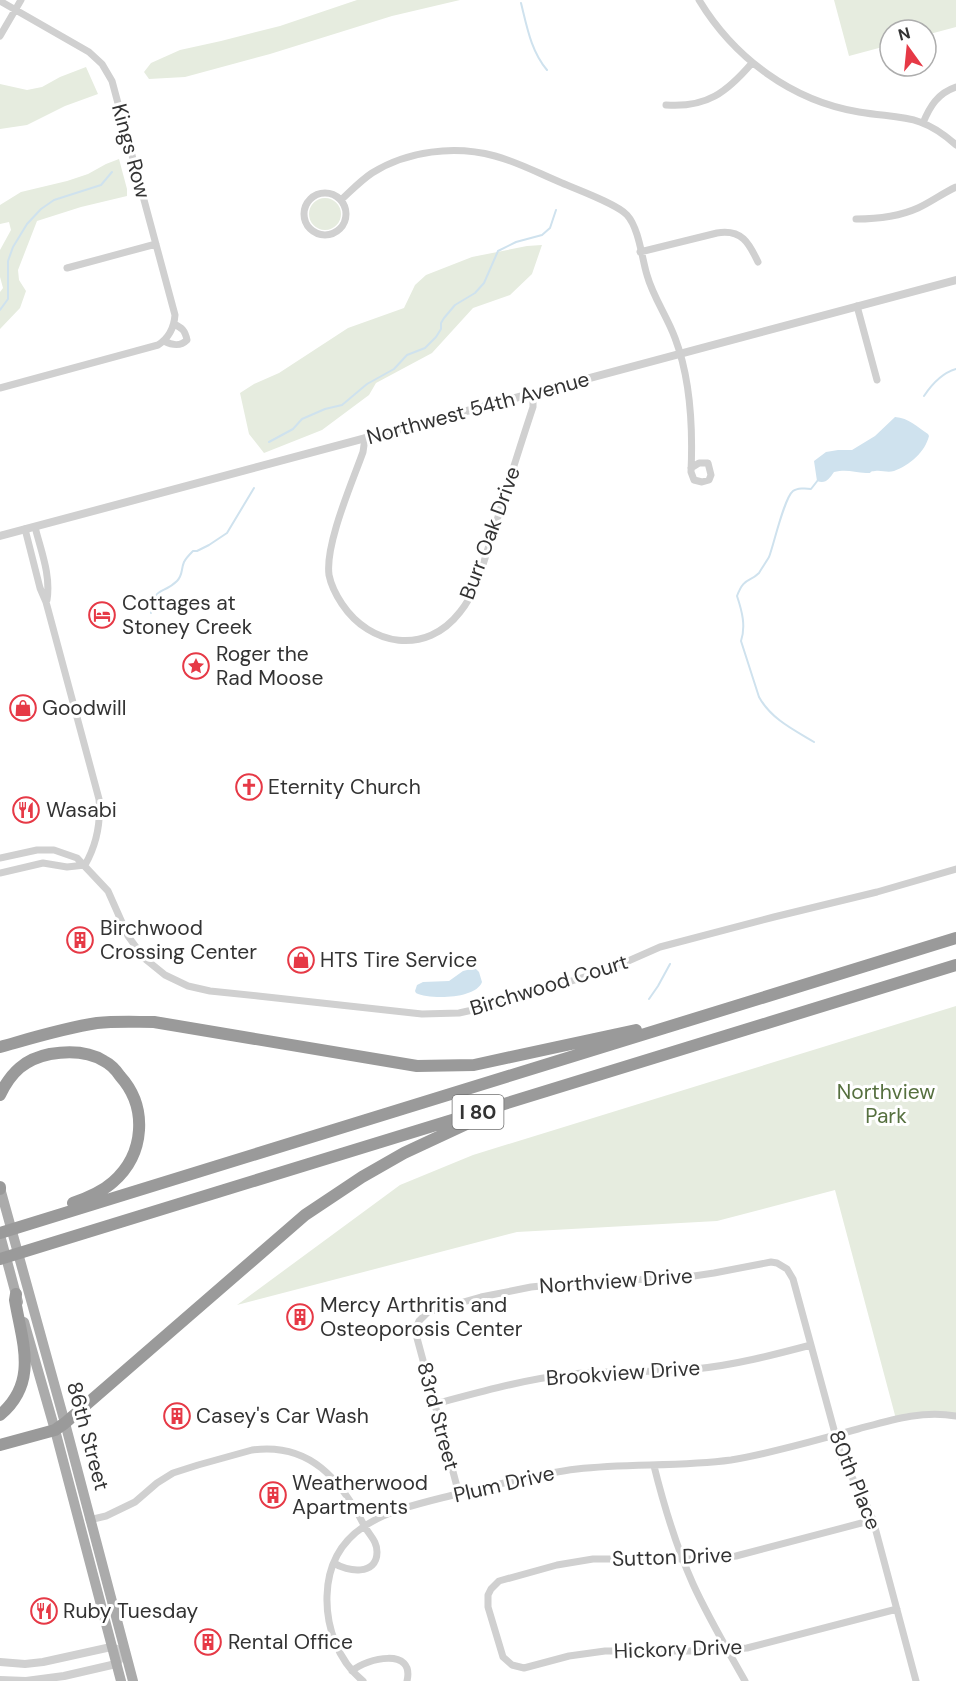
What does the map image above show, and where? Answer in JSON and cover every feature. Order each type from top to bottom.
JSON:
[{"type":"highway","name":"I 80","points":[[0,1234],[956,938]]},
{"type":"highway","name":"I 80","points":[[0,1261],[45,1245],[956,965]]},
{"type":"highway","points":[[0,1047],[97,1023],[154,1022],[417,1066],[474,1065],[716,1012]]},
{"type":"highway","points":[[0,1095],[9,1078],[37,1056],[71,1052],[94,1057],[114,1069],[133,1094],[139,1115],[140,1135],[132,1159],[115,1181],[102,1191],[0,1234]]},
{"type":"highway","points":[[0,1445],[60,1427],[305,1215],[362,1177],[404,1153],[520,1099]]},
{"type":"highway","points":[[0,1415],[15,1399],[25,1369],[25,1352],[15,1300],[16,1291]]},
{"type":"main road","name":"86th Street","points":[[1,1191],[60,1427],[79,1523],[121,1681]]},
{"type":"main road","name":"86th Street","points":[[0,1234],[16,1291],[91,1520],[133,1681]]},
{"type":"street","points":[[0,36],[21,0]]},
{"type":"street","points":[[699,0],[731,44],[752,63],[786,86],[821,102],[858,112],[901,117],[923,123],[940,132],[956,145]]},
{"type":"street","name":"Kings Row","points":[[1,1],[89,51],[102,64],[112,81],[174,308],[174,324],[186,332],[187,340],[181,344],[176,345],[164,341]]},
{"type":"street","points":[[666,105],[689,105],[712,99],[731,86],[752,63]]},
{"type":"street","points":[[923,123],[931,105],[943,93],[956,87]]},
{"type":"street","points":[[341,200],[358,183],[382,167],[408,157],[445,150],[484,153],[511,162],[622,210],[631,221],[649,282],[674,335],[679,353],[691,419],[691,468]]},
{"type":"street","points":[[856,219],[875,219],[903,213],[956,187]]},
{"type":"street","points":[[332,194],[341,200],[347,213],[340,230],[328,236],[317,233],[308,225],[305,219],[306,206],[316,195],[332,194]]},
{"type":"street","points":[[640,252],[729,232],[748,242],[758,262]]},
{"type":"street","points":[[67,268],[156,244]]},
{"type":"street","name":"Northwest 54th Avenue","points":[[0,536],[956,280]]},
{"type":"street","points":[[857,306],[877,380]]},
{"type":"street","points":[[0,388],[151,347],[164,341],[174,324]]},
{"type":"street","name":"Burr Oak Drive","points":[[365,438],[363,452],[335,534],[329,577],[338,598],[360,625],[379,636],[392,640],[416,640],[437,632],[450,623],[460,613],[472,593],[533,407],[533,393]]},
{"type":"street","points":[[35,526],[48,576],[49,587],[46,602]]},
{"type":"street","points":[[0,873],[43,863],[67,867],[85,866],[97,837],[99,825],[99,799],[25,529]]},
{"type":"street","name":"Birchwood Court","points":[[0,858],[30,851],[54,850],[77,858],[108,891],[121,923],[139,952],[157,969],[182,984],[239,994],[440,1014],[477,1010],[495,1005],[610,969],[660,947],[877,892],[956,869]]},
{"type":"street","name":"Northview Drive","points":[[433,1310],[492,1294],[531,1287],[590,1281],[687,1277],[765,1263]]},
{"type":"street","name":"80th Place","points":[[765,1263],[783,1265],[791,1273],[842,1459],[873,1520],[916,1681]]},
{"type":"street","name":"83rd Street","points":[[433,1310],[423,1316],[416,1333],[459,1494]]},
{"type":"street","name":"Brookview Drive","points":[[435,1404],[546,1378],[601,1372],[697,1369],[749,1360],[811,1345]]},
{"type":"street","name":"Plum Drive","points":[[334,1563],[354,1534],[376,1518],[395,1510],[551,1472],[705,1463],[734,1459],[908,1416],[932,1413],[956,1416]]},
{"type":"street","points":[[79,1523],[117,1512],[135,1502],[163,1479],[179,1471],[252,1450],[285,1450],[309,1460],[327,1472],[342,1488],[376,1543],[377,1557],[373,1564],[366,1569],[358,1570],[342,1568],[334,1563],[328,1581],[328,1616],[331,1628],[339,1650],[352,1671],[363,1681]]},
{"type":"street","points":[[654,1466],[682,1559],[706,1612],[745,1681]]},
{"type":"street","name":"Sutton Drive","points":[[500,1651],[488,1607],[488,1596],[499,1581],[557,1564],[593,1559],[682,1559],[736,1556],[873,1520]]},
{"type":"street","name":"Hickory Drive","points":[[500,1651],[512,1665],[524,1668],[569,1656],[604,1651],[728,1650],[769,1643],[897,1609]]},
{"type":"street","points":[[0,1662],[25,1664],[44,1662],[111,1647],[126,1652],[116,1664],[45,1679],[0,1680]]},
{"type":"street","points":[[352,1671],[362,1664],[388,1657],[394,1658],[403,1663],[406,1668],[407,1681]]},
{"type":"green space","points":[[357,0],[460,0],[392,16],[270,54],[185,77],[149,79],[144,72],[151,63],[180,50],[280,26]]},
{"type":"green space","points":[[834,0],[956,0],[956,27],[938,32],[938,18],[878,18],[878,48],[849,56]]},
{"type":"green space","points":[[86,67],[98,94],[65,106],[27,125],[0,129],[0,84],[27,90],[42,87]]},
{"type":"green space","points":[[119,159],[127,196],[37,221],[18,270],[19,280],[26,291],[20,308],[0,329],[0,292],[3,288],[0,277],[0,250],[11,230],[9,222],[0,224],[0,205],[21,192],[88,174]]},
{"type":"green space","points":[[325,198],[336,203],[341,214],[336,225],[325,230],[314,225],[309,214],[314,203]]},
{"type":"green space","points":[[542,245],[532,274],[510,295],[473,308],[432,353],[376,383],[369,395],[322,430],[264,453],[249,434],[240,393],[279,373],[348,328],[404,308],[415,285],[426,275],[472,257]]},
{"type":"green space","name":"Northview Park","points":[[956,1006],[956,1416],[896,1419],[835,1190],[717,1221],[517,1232],[237,1305],[400,1185],[473,1155]]},
{"type":"water","points":[[895,417],[909,421],[929,436],[920,453],[911,462],[891,472],[838,471],[825,481],[817,481],[814,461],[826,452],[852,450],[875,436]]},
{"type":"water","points":[[475,968],[482,982],[471,992],[462,995],[431,997],[415,991],[417,985],[423,982],[449,981],[463,971]]},
{"type":"waterway","points":[[521,3],[533,47],[547,70]]},
{"type":"waterway","points":[[0,310],[8,299],[8,261],[13,247],[27,224],[41,209],[54,200],[101,185],[112,172]]},
{"type":"waterway","points":[[269,442],[293,429],[302,419],[325,409],[342,405],[367,384],[394,369],[407,355],[425,348],[436,337],[441,329],[441,323],[455,305],[475,293],[484,283],[498,251],[516,242],[542,235],[550,228],[556,210]]},
{"type":"waterway","points":[[924,396],[930,387],[946,373],[956,369]]},
{"type":"waterway","points":[[814,742],[776,718],[759,697],[741,641],[743,618],[737,596],[742,586],[759,573],[769,557],[790,495],[797,489],[811,489],[818,480]]},
{"type":"waterway","points":[[151,613],[156,595],[179,579],[184,562],[191,553],[227,533],[254,488]]},
{"type":"waterway","points":[[649,999],[670,964]]},
{"type":"place","name":"Cottages at Stoney Creek","points":[[102,615]]},
{"type":"place","name":"Roger the Rad Moose","points":[[196,666]]},
{"type":"place","name":"Goodwill","points":[[23,708]]},
{"type":"place","name":"Eternity Church","points":[[249,787]]},
{"type":"place","name":"Wasabi","points":[[26,810]]},
{"type":"place","name":"Birchwood Crossing Center","points":[[80,940]]},
{"type":"place","name":"HTS Tire Service","points":[[301,960]]},
{"type":"place","name":"Mercy Arthritis and Osteoporosis Center","points":[[300,1317]]},
{"type":"place","name":"Casey's Car Wash","points":[[177,1416]]},
{"type":"place","name":"Weatherwood Apartments","points":[[273,1495]]},
{"type":"place","name":"Ruby Tuesday","points":[[44,1611]]},
{"type":"place","name":"Rental Office","points":[[208,1642]]}]
